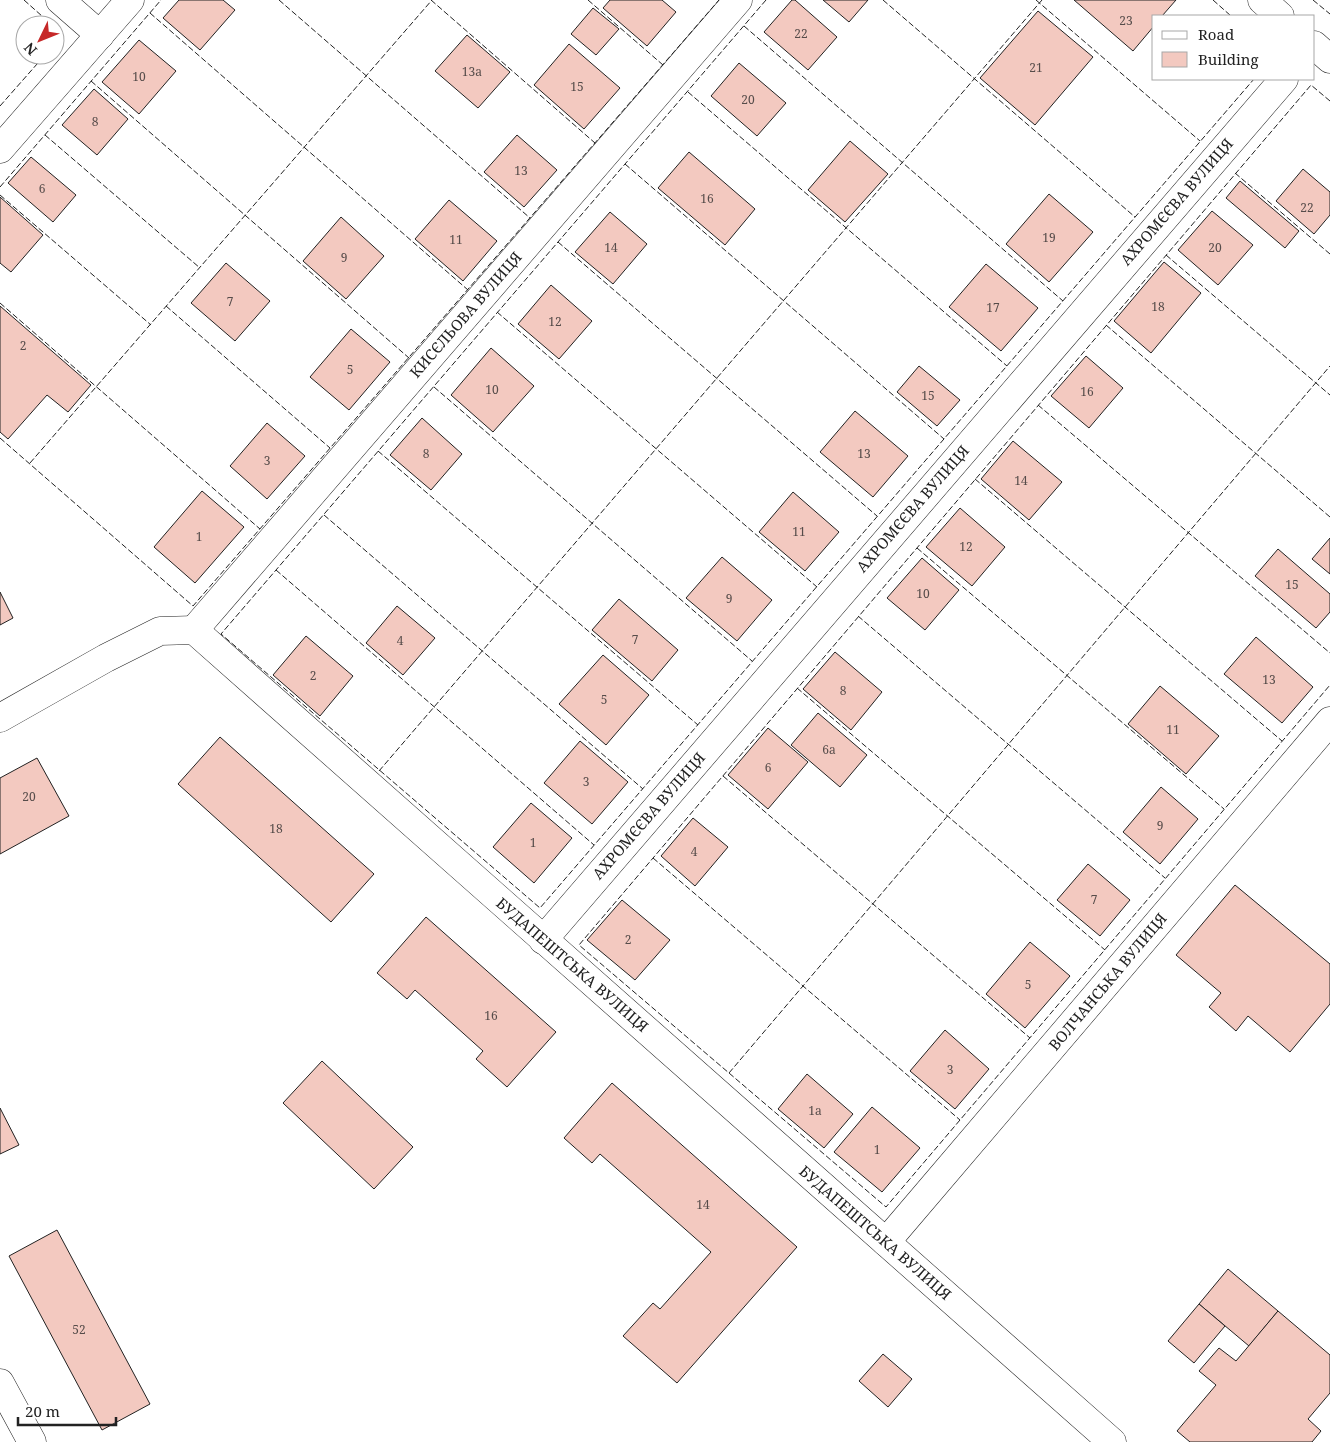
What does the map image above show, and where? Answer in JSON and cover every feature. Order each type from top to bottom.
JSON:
[{"type":"street","points":[[60,0],[100,35]]},
{"type":"street","points":[[0,149],[130,0]]},
{"type":"street","name":"КИСЄЛЬОВА ВУЛИЦЯ","points":[[194,630],[738,0]]},
{"type":"street","points":[[1262,0],[1279,15]]},
{"type":"street","points":[[1315,46],[1330,59]]},
{"type":"street","name":"АХРОМЄЄВА ВУЛИЦЯ","points":[[543,940],[1283,80]]},
{"type":"street","points":[[0,718],[106,658],[160,631],[194,630]]},
{"type":"street","name":"БУДАПЕШТСЬКА ВУЛИЦЯ","points":[[194,630],[1112,1442]]},
{"type":"street","name":"ВОЛЧАНСЬКА ВУЛИЦЯ","points":[[886,1242],[1330,721]]},
{"type":"street","points":[[0,1383],[32,1442]]},
{"type":"building","points":[[179,0],[223,0],[235,10],[200,50],[163,18]]},
{"type":"building","points":[[610,0],[662,0],[676,12],[647,46],[603,8]]},
{"type":"building","points":[[792,0],[795,0],[837,37],[808,70],[764,32]]},
{"type":"building","points":[[823,0],[868,0],[849,22]]},
{"type":"building","points":[[1074,0],[1176,0],[1163,15],[1152,15],[1152,28],[1133,51]]},
{"type":"building","points":[[593,8],[619,29],[596,55],[571,34]]},
{"type":"building","points":[[1038,11],[1093,57],[1035,125],[980,78]]},
{"type":"building","points":[[467,35],[510,72],[478,108],[435,71]]},
{"type":"building","points":[[139,40],[176,71],[139,114],[102,82]]},
{"type":"building","points":[[569,44],[620,88],[584,129],[534,85]]},
{"type":"building","points":[[739,63],[786,103],[757,136],[711,96]]},
{"type":"building","points":[[94,89],[128,119],[97,155],[62,125]]},
{"type":"building","points":[[517,135],[557,170],[524,207],[484,172]]},
{"type":"building","points":[[850,141],[888,174],[845,222],[808,190]]},
{"type":"building","points":[[689,152],[755,209],[725,245],[658,188]]},
{"type":"building","points":[[31,157],[76,195],[53,222],[8,183]]},
{"type":"building","points":[[1303,169],[1330,192],[1330,215],[1314,234],[1276,201]]},
{"type":"building","points":[[1240,181],[1299,231],[1285,248],[1226,198]]},
{"type":"building","points":[[1049,194],[1093,232],[1049,282],[1006,244]]},
{"type":"building","points":[[0,197],[43,235],[11,272],[0,263]]},
{"type":"building","points":[[449,200],[497,241],[463,281],[415,239]]},
{"type":"building","points":[[1212,211],[1253,245],[1218,285],[1178,250]]},
{"type":"building","points":[[610,212],[647,244],[613,284],[575,252]]},
{"type":"building","points":[[341,217],[384,256],[346,299],[303,261]]},
{"type":"building","points":[[1164,262],[1201,293],[1151,353],[1114,321]]},
{"type":"building","points":[[226,263],[270,301],[235,341],[191,303]]},
{"type":"building","points":[[986,264],[1038,308],[1001,351],[949,307]]},
{"type":"building","points":[[551,285],[592,321],[559,359],[518,324]]},
{"type":"building","points":[[0,306],[91,385],[68,412],[47,395],[8,439],[0,432]]},
{"type":"building","points":[[351,329],[390,362],[349,410],[310,377]]},
{"type":"building","points":[[491,348],[534,386],[493,432],[451,395]]},
{"type":"building","points":[[1086,356],[1123,388],[1089,428],[1051,396]]},
{"type":"building","points":[[919,366],[960,400],[937,426],[897,392]]},
{"type":"building","points":[[855,411],[908,456],[873,497],[820,452]]},
{"type":"building","points":[[422,418],[462,454],[431,490],[390,455]]},
{"type":"building","points":[[267,423],[305,456],[267,499],[230,466]]},
{"type":"building","points":[[1013,441],[1062,482],[1029,520],[981,479]]},
{"type":"building","points":[[202,491],[244,527],[195,583],[154,547]]},
{"type":"building","points":[[793,492],[839,532],[805,571],[759,532]]},
{"type":"building","points":[[960,508],[1005,547],[972,586],[926,547]]},
{"type":"building","points":[[1330,538],[1330,574],[1312,559]]},
{"type":"building","points":[[1278,549],[1330,594],[1330,612],[1316,628],[1255,576]]},
{"type":"building","points":[[722,557],[772,600],[737,641],[686,598]]},
{"type":"building","points":[[922,558],[959,590],[925,630],[887,598]]},
{"type":"building","points":[[0,592],[13,618],[0,625]]},
{"type":"building","points":[[619,599],[678,650],[652,681],[592,630]]},
{"type":"building","points":[[397,606],[435,638],[403,675],[366,643]]},
{"type":"building","points":[[306,636],[353,676],[320,716],[273,675]]},
{"type":"building","points":[[1256,637],[1313,687],[1282,723],[1224,674]]},
{"type":"building","points":[[835,652],[882,692],[851,730],[803,689]]},
{"type":"building","points":[[603,655],[649,695],[606,745],[559,704]]},
{"type":"building","points":[[1160,686],[1219,736],[1186,774],[1128,724]]},
{"type":"building","points":[[818,713],[867,755],[840,787],[791,745]]},
{"type":"building","points":[[768,728],[808,762],[768,809],[728,775]]},
{"type":"building","points":[[220,737],[374,874],[331,922],[178,784]]},
{"type":"building","points":[[580,741],[628,782],[592,824],[544,783]]},
{"type":"building","points":[[37,758],[69,816],[0,854],[0,778]]},
{"type":"building","points":[[1161,787],[1198,819],[1160,864],[1123,832]]},
{"type":"building","points":[[531,803],[572,838],[534,883],[493,847]]},
{"type":"building","points":[[693,818],[728,847],[695,886],[661,856]]},
{"type":"building","points":[[1088,864],[1130,900],[1100,936],[1057,900]]},
{"type":"building","points":[[1235,885],[1330,964],[1330,1004],[1290,1052],[1248,1016],[1236,1031],[1209,1007],[1221,993],[1176,955]]},
{"type":"building","points":[[622,900],[670,940],[635,980],[587,940]]},
{"type":"building","points":[[426,917],[556,1032],[507,1087],[476,1059],[483,1051],[415,990],[407,999],[377,973]]},
{"type":"building","points":[[1030,942],[1070,976],[1025,1028],[986,994]]},
{"type":"building","points":[[945,1030],[989,1069],[955,1109],[910,1071]]},
{"type":"building","points":[[322,1061],[413,1147],[374,1189],[283,1103]]},
{"type":"building","points":[[807,1074],[853,1114],[824,1148],[778,1109]]},
{"type":"building","points":[[612,1083],[797,1247],[677,1383],[623,1336],[653,1303],[660,1309],[711,1252],[600,1154],[592,1163],[564,1138]]},
{"type":"building","points":[[872,1107],[920,1148],[882,1192],[834,1152]]},
{"type":"building","points":[[0,1108],[19,1145],[0,1154]]},
{"type":"building","points":[[57,1230],[150,1404],[102,1430],[9,1256]]},
{"type":"building","points":[[1228,1269],[1278,1311],[1249,1346],[1199,1304]]},
{"type":"building","points":[[1199,1304],[1225,1326],[1194,1363],[1168,1341]]},
{"type":"building","points":[[1278,1311],[1330,1355],[1330,1393],[1308,1419],[1321,1431],[1312,1442],[1190,1442],[1177,1431],[1216,1385],[1199,1371],[1219,1348],[1236,1361]]},
{"type":"building","points":[[883,1354],[912,1379],[888,1407],[859,1381]]},
{"type":"fence","points":[[24,0],[41,15]]},
{"type":"fence","points":[[0,187],[161,0]]},
{"type":"fence","points":[[279,0],[530,218]]},
{"type":"fence","points":[[431,0],[595,143]]},
{"type":"fence","points":[[30,463],[432,0]]},
{"type":"fence","points":[[588,0],[663,65]]},
{"type":"fence","points":[[0,438],[193,606],[719,0]]},
{"type":"fence","points":[[766,0],[221,634],[540,908],[1253,80]]},
{"type":"fence","points":[[883,0],[1135,217]]},
{"type":"fence","points":[[1036,0],[1200,141]]},
{"type":"fence","points":[[379,771],[1042,0]]},
{"type":"fence","points":[[1213,0],[1230,15]]},
{"type":"fence","points":[[1313,0],[1330,14]]},
{"type":"fence","points":[[150,13],[468,290]]},
{"type":"fence","points":[[744,26],[1063,301]]},
{"type":"fence","points":[[0,106],[36,65]]},
{"type":"fence","points":[[91,81],[409,358]]},
{"type":"fence","points":[[1330,101],[1311,85],[579,945],[886,1207],[1330,685]]},
{"type":"fence","points":[[688,92],[1007,366]]},
{"type":"fence","points":[[45,135],[200,268]]},
{"type":"fence","points":[[625,164],[944,439]]},
{"type":"fence","points":[[1235,173],[1330,254]]},
{"type":"fence","points":[[0,195],[151,325]]},
{"type":"fence","points":[[558,242],[877,516]]},
{"type":"fence","points":[[1166,255],[1330,395]]},
{"type":"fence","points":[[0,303],[260,529]]},
{"type":"fence","points":[[166,306],[330,448]]},
{"type":"fence","points":[[497,312],[817,587]]},
{"type":"fence","points":[[1106,325],[1330,517]]},
{"type":"fence","points":[[729,1073],[1330,366]]},
{"type":"fence","points":[[434,387],[752,661]]},
{"type":"fence","points":[[1038,405],[1330,653]]},
{"type":"fence","points":[[378,451],[698,725]]},
{"type":"fence","points":[[975,479],[1282,741]]},
{"type":"fence","points":[[324,515],[643,789]]},
{"type":"fence","points":[[917,548],[1224,809]]},
{"type":"fence","points":[[276,570],[594,845]]},
{"type":"fence","points":[[858,616],[1165,878]]},
{"type":"fence","points":[[797,688],[1105,950]]},
{"type":"fence","points":[[723,776],[1030,1038]]},
{"type":"fence","points":[[653,858],[960,1120]]}]
